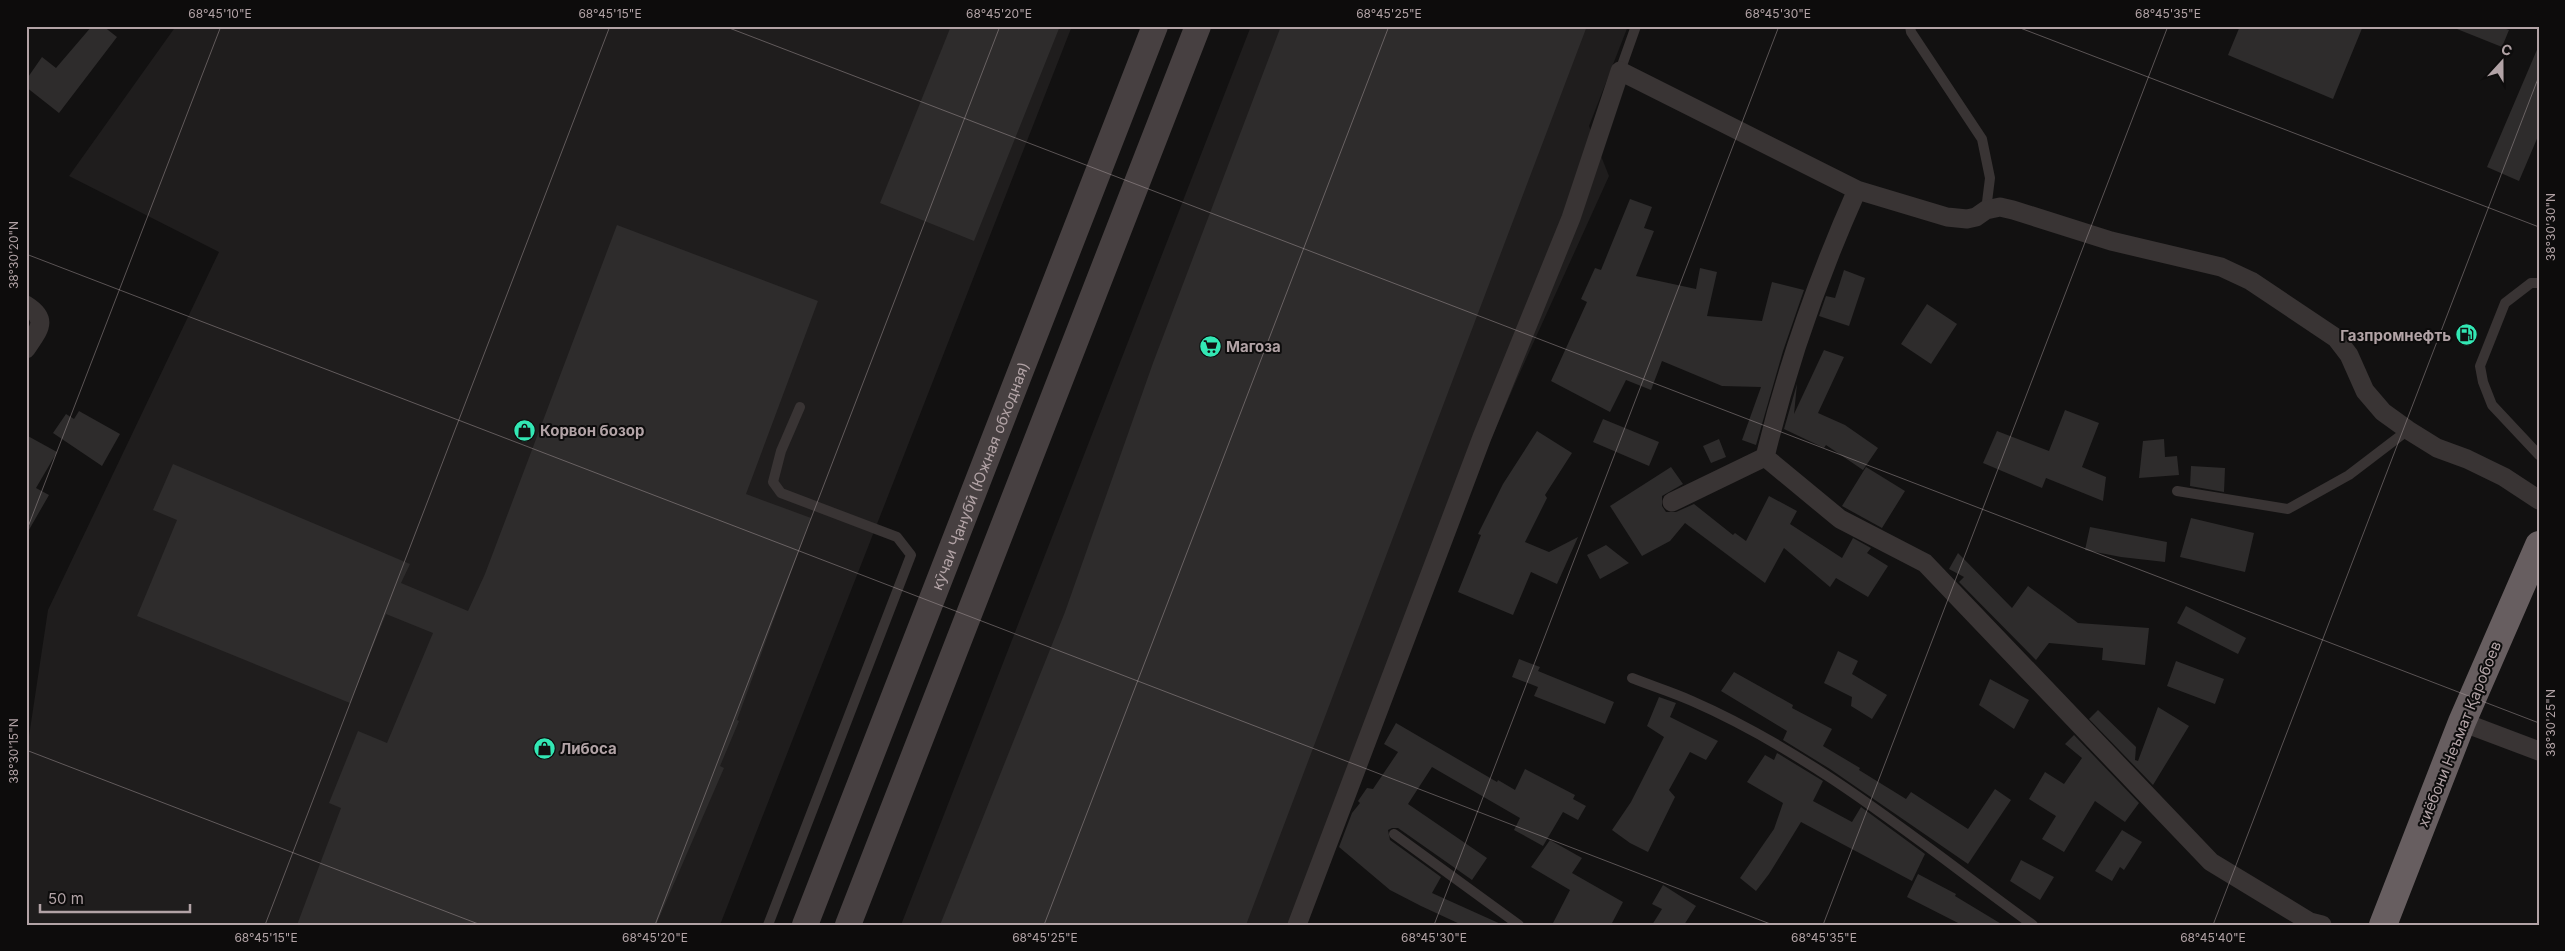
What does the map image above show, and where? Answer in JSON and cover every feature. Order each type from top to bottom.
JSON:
[{"type":"highway","name":"хиёбони Неъмат Қаробоев","points":[[2383,925],[2462,722],[2539,545]]},
{"type":"main road","name":"кӯчаи Ҷанубӣ (Южная обходная)","points":[[805,925],[1155,26]]},
{"type":"main road","points":[[848,925],[1198,26]]},
{"type":"street","points":[[1297,925],[1482,437],[1571,218],[1620,70],[1857,190],[1947,217],[1976,218],[1986,210],[2000,207],[2013,210],[2111,241],[2221,267],[2251,281],[2336,338],[2349,355],[2365,391],[2383,412],[2436,448],[2467,459],[2504,477],[2539,500]]},
{"type":"street","points":[[1765,457],[1775,417],[1832,245],[1857,190]]},
{"type":"street","points":[[26,306],[36,312],[40,319],[40,327],[26,349]]},
{"type":"street","points":[[1672,502],[1765,457]]},
{"type":"street","points":[[1765,457],[1840,519],[1925,563],[2211,862],[2310,922],[2322,925]]},
{"type":"street","points":[[2462,722],[2539,751]]},
{"type":"lane","points":[[1620,70],[1636,26]]},
{"type":"lane","points":[[1910,26],[1911,32],[1982,139],[1990,178],[1986,210]]},
{"type":"lane","points":[[2539,283],[2531,283],[2505,303],[2480,366],[2483,382],[2492,405],[2539,455]]},
{"type":"lane","points":[[768,925],[911,555],[897,537],[781,493],[773,482],[781,451],[800,407]]},
{"type":"lane","points":[[2177,491],[2288,509],[2349,475],[2408,430]]},
{"type":"lane","points":[[1632,678],[1692,701],[1765,738],[1836,782],[2033,925]]},
{"type":"lane","points":[[1394,834],[1518,925]]},
{"type":"shaded area","name":"Корвон бозор","points":[[176,26],[1072,26],[720,925],[26,925],[26,756],[48,610],[219,252],[69,176]]},
{"type":"shaded area","points":[[1251,26],[1628,26],[1589,126],[1609,176],[1517,379],[1446,544],[1292,925],[901,925]]},
{"type":"building","points":[[92,26],[103,26],[117,37],[59,113],[26,87],[26,80],[42,57],[56,68]]},
{"type":"building","points":[[951,26],[1060,26],[974,241],[880,203]]},
{"type":"building","points":[[1281,26],[1587,26],[1246,925],[940,925],[1065,612],[1153,363]]},
{"type":"building","points":[[2240,26],[2363,26],[2333,99],[2228,55]]},
{"type":"building","points":[[2498,26],[2509,30],[2502,47],[2452,27]]},
{"type":"building","points":[[2539,45],[2539,134],[2519,181],[2487,167]]},
{"type":"building","points":[[1630,199],[1652,207],[1644,228],[1654,231],[1636,276],[1696,289],[1700,268],[1717,272],[1707,316],[1762,321],[1772,282],[1804,290],[1783,351],[1756,445],[1742,440],[1761,387],[1722,386],[1662,361],[1651,390],[1626,380],[1610,412],[1551,381],[1587,302],[1581,299],[1595,268],[1601,270]]},
{"type":"building","points":[[617,225],[818,301],[746,494],[811,518],[737,720],[739,721],[720,766],[724,768],[656,925],[297,925],[341,808],[329,803],[358,731],[387,743],[433,633],[386,614],[350,703],[137,616],[177,520],[153,510],[173,464],[410,564],[401,583],[468,611],[485,574]]},
{"type":"building","points":[[1844,270],[1865,278],[1849,326],[1819,316],[1826,296],[1835,298]]},
{"type":"building","points":[[1927,304],[1957,324],[1931,364],[1901,344]]},
{"type":"building","points":[[1824,350],[1844,357],[1818,413],[1845,425],[1878,448],[1863,470],[1826,445],[1824,448],[1784,429],[1797,384],[1794,414]]},
{"type":"building","points":[[2065,410],[2099,423],[2082,467],[2106,477],[2103,501],[2046,478],[2042,488],[1983,463],[1997,431],[2049,451]]},
{"type":"building","points":[[79,411],[120,434],[102,466],[53,433],[66,414],[74,419]]},
{"type":"building","points":[[1603,419],[1659,442],[1649,466],[1593,442]]},
{"type":"building","points":[[1537,431],[1572,453],[1545,495],[1547,498],[1525,542],[1549,552],[1578,537],[1557,584],[1531,572],[1513,615],[1458,592],[1481,535],[1478,534],[1503,484]]},
{"type":"building","points":[[26,435],[57,452],[36,488],[49,495],[26,535]]},
{"type":"building","points":[[1719,439],[1726,457],[1711,463],[1703,446]]},
{"type":"building","points":[[2164,439],[2165,457],[2177,456],[2179,475],[2139,478],[2143,441]]},
{"type":"building","points":[[2191,466],[2225,468],[2224,492],[2190,486]]},
{"type":"building","points":[[1671,467],[1683,484],[1662,496],[1662,506],[1666,512],[1676,512],[1694,504],[1733,535],[1735,533],[1746,541],[1769,496],[1797,511],[1790,524],[1842,558],[1853,538],[1871,548],[1867,553],[1888,566],[1868,597],[1836,578],[1830,587],[1784,548],[1765,583],[1685,523],[1670,541],[1642,556],[1610,506]]},
{"type":"building","points":[[1866,467],[1905,491],[1882,528],[1842,506]]},
{"type":"building","points":[[2191,518],[2254,533],[2245,572],[2180,557]]},
{"type":"building","points":[[2090,527],[2167,542],[2165,562],[2121,557],[2085,550]]},
{"type":"building","points":[[1606,545],[1629,563],[1600,579],[1587,555]]},
{"type":"building","points":[[1958,553],[2012,608],[2028,586],[2078,623],[2149,628],[2145,665],[2102,660],[2103,648],[2049,643],[2036,660],[1959,582],[1964,577],[1949,569]]},
{"type":"building","points":[[2186,606],[2246,638],[2238,654],[2177,623]]},
{"type":"building","points":[[1838,651],[1858,661],[1852,674],[1887,695],[1872,719],[1851,706],[1852,697],[1824,683]]},
{"type":"building","points":[[1519,659],[1540,667],[1538,671],[1614,702],[1605,724],[1534,696],[1538,687],[1512,677]]},
{"type":"building","points":[[2176,661],[2224,679],[2215,704],[2167,686]]},
{"type":"building","points":[[1734,672],[1793,705],[1792,708],[1832,729],[1823,746],[1906,799],[1911,792],[1968,829],[1995,789],[2011,800],[1968,864],[1830,769],[1783,740],[1787,731],[1721,691]]},
{"type":"building","points":[[1990,679],[2029,700],[2014,729],[1979,705]]},
{"type":"building","points":[[1659,697],[1676,703],[1670,717],[1718,741],[1706,760],[1690,752],[1669,790],[1675,797],[1648,852],[1630,843],[1612,830],[1631,802],[1664,737],[1647,726]]},
{"type":"building","points":[[2158,707],[2189,726],[2153,785],[2089,719],[2098,710],[2136,747],[2135,760],[2138,761]]},
{"type":"building","points":[[1396,723],[1497,782],[1498,780],[1515,790],[1525,769],[1575,795],[1573,799],[1586,806],[1578,820],[1563,812],[1543,846],[1514,830],[1520,818],[1432,767],[1408,804],[1487,858],[1472,880],[1398,828],[1388,830],[1390,840],[1441,877],[1432,893],[1503,925],[1462,925],[1421,906],[1390,890],[1339,847],[1352,813],[1360,803],[1358,801],[1367,788],[1373,789],[1398,752],[1384,744]]},
{"type":"building","points":[[2074,735],[2139,803],[2125,822],[2095,801],[2064,852],[2042,839],[2056,816],[2029,799],[2045,772],[2064,784],[2082,758],[2065,744]]},
{"type":"building","points":[[1777,753],[1823,781],[1813,801],[1852,822],[1861,807],[1925,854],[1912,881],[1801,822],[1769,874],[1756,891],[1740,878],[1774,829],[1783,803],[1747,782],[1765,755],[1774,760]]},
{"type":"building","points":[[2122,830],[2142,842],[2124,870],[2120,867],[2112,881],[2095,871]]},
{"type":"building","points":[[1550,840],[1582,858],[1572,873],[1623,902],[1611,925],[1552,925],[1570,890],[1531,867]]},
{"type":"building","points":[[2021,860],[2054,877],[2040,900],[2010,881]]},
{"type":"building","points":[[1918,874],[1956,894],[1955,896],[2003,925],[1962,925],[1907,897]]},
{"type":"building","points":[[1663,885],[1696,906],[1684,925],[1652,925],[1662,909],[1652,904]]},
{"type":"place","name":"Газпромнефть","points":[[2467,335]]},
{"type":"place","name":"Магоза","points":[[1210,346]]},
{"type":"place","name":"Корвон бозор","points":[[524,430]]},
{"type":"place","name":"Либоса","points":[[544,748]]}]
